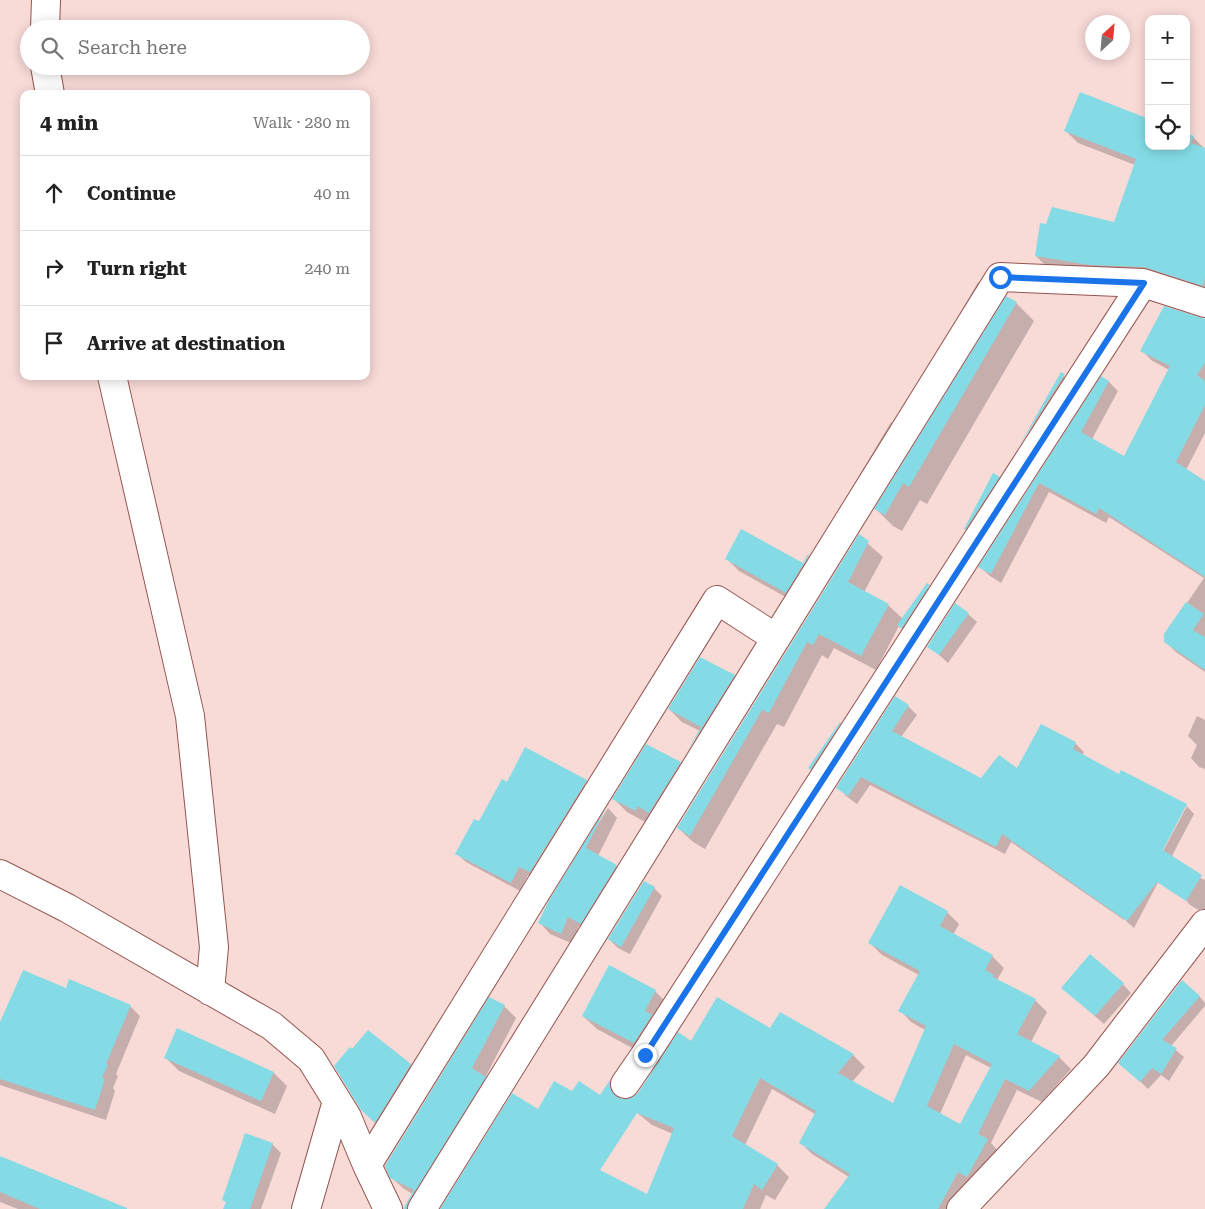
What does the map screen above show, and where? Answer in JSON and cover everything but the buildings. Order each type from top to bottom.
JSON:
[{"type":"street","points":[[45,20],[46,0]]},
{"type":"street","points":[[47,75],[49,90]]},
{"type":"street","points":[[422,1209],[1000,277],[1144,283],[1205,303]]},
{"type":"street","points":[[625,1084],[656,1039],[1144,283]]},
{"type":"street","points":[[113,380],[190,716],[214,947],[210,991]]},
{"type":"street","points":[[366,1164],[717,600],[776,638]]},
{"type":"street","points":[[0,874],[67,908],[272,1026],[312,1059],[347,1117],[366,1164],[388,1209]]},
{"type":"street","points":[[961,1209],[1096,1066],[1205,924]]},
{"type":"street","points":[[306,1209],[337,1101]]},
{"type":"route","points":[[645,1055],[1144,283],[1000,277]]}]
